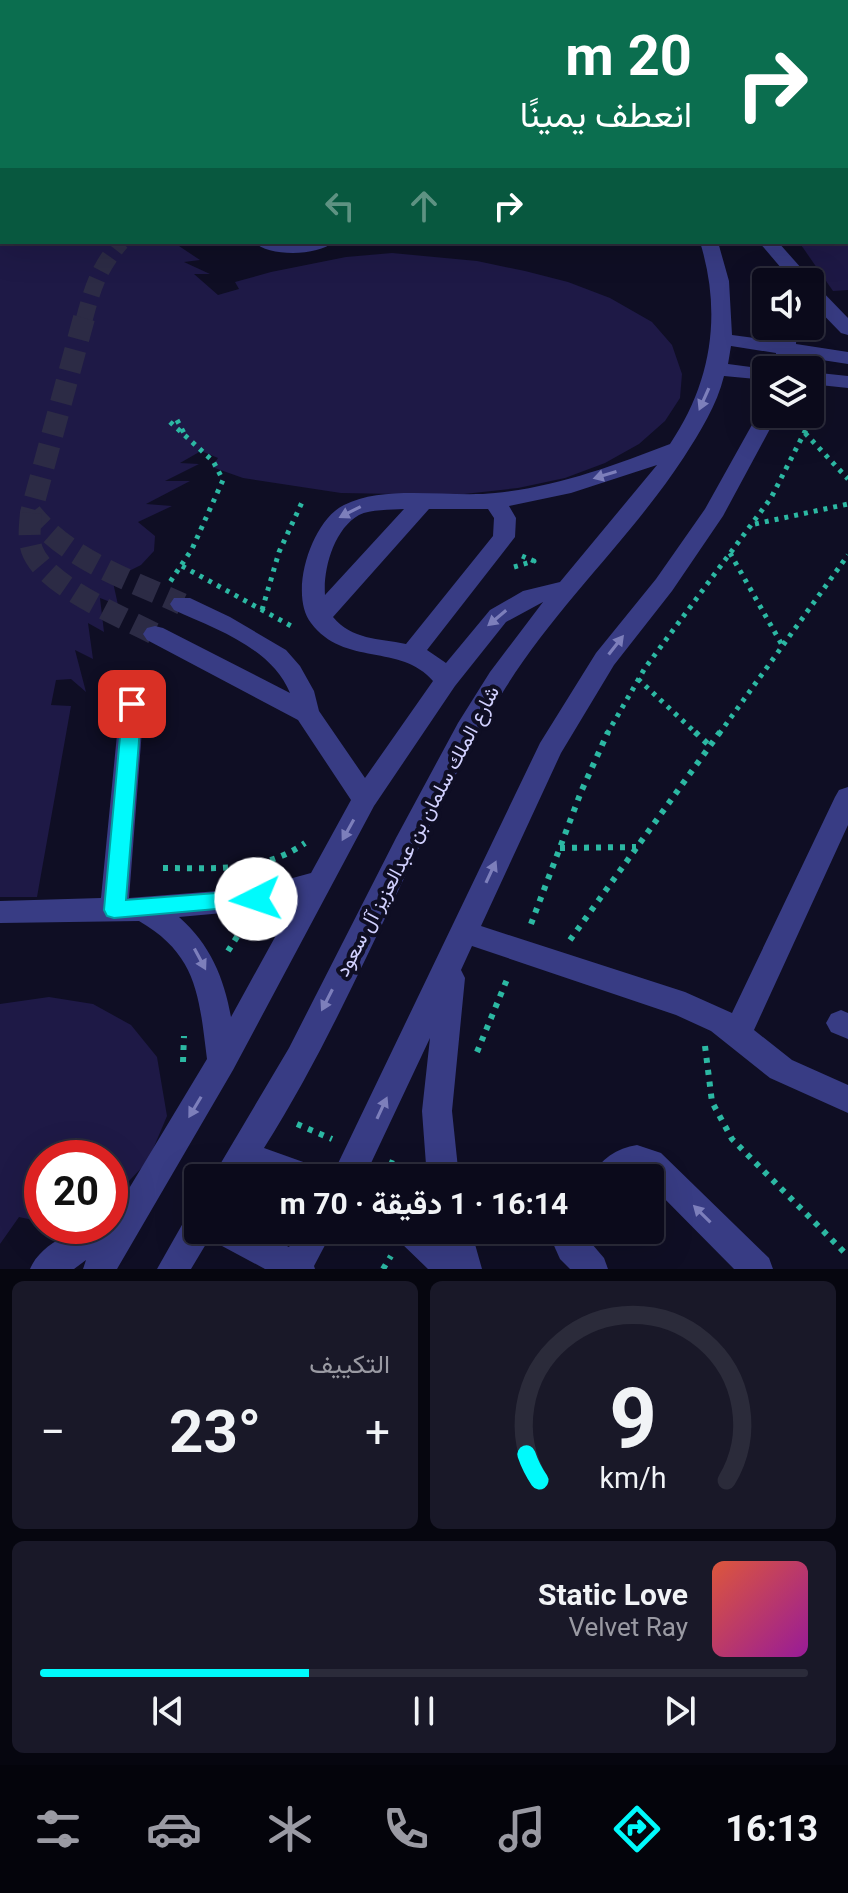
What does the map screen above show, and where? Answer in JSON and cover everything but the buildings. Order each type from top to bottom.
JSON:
[{"type":"street","points":[[266,244],[293,248],[314,244]]},
{"type":"street","name":"شارع الملك سلمان بن عبدالعزيز آل سعود","points":[[237,1164],[269,1113],[470,724],[517,652],[630,518],[678,449],[705,400],[717,369],[722,339],[719,281],[710,244]]},
{"type":"street","points":[[768,244],[775,268]]},
{"type":"street","points":[[769,244],[790,268]]},
{"type":"street","points":[[824,301],[848,317]]},
{"type":"street","points":[[824,304],[848,329]]},
{"type":"street","points":[[722,339],[848,358]]},
{"type":"street","points":[[787,356],[788,340]]},
{"type":"street","points":[[717,369],[752,373]]},
{"type":"street","points":[[824,380],[848,382]]},
{"type":"street","points":[[355,1164],[542,763],[576,702],[715,511],[760,428]]},
{"type":"street","points":[[446,680],[433,662],[412,653],[364,648],[341,638],[319,617],[311,596],[311,585],[331,526],[339,517],[362,506],[494,501],[575,484],[678,449]]},
{"type":"street","points":[[412,653],[504,537],[505,518],[494,501]]},
{"type":"street","points":[[319,617],[421,504]]},
{"type":"street","points":[[128,1219],[222,1061],[365,799],[446,680],[498,616],[531,597],[568,588]]},
{"type":"street","points":[[174,596],[277,654],[299,681],[307,713],[365,799]]},
{"type":"street","points":[[155,634],[307,713]]},
{"type":"street","points":[[128,909],[132,704]]},
{"type":"street","points":[[737,1034],[848,797]]},
{"type":"street","points":[[0,912],[128,909],[272,896],[319,882]]},
{"type":"street","points":[[128,909],[180,932],[204,965],[211,986],[222,1061]]},
{"type":"street","points":[[459,942],[521,950],[703,1013],[737,1034],[781,1069],[848,1099]]},
{"type":"street","points":[[431,1164],[459,942]]},
{"type":"street","points":[[625,1164],[631,1159],[641,1159],[651,1164]]},
{"type":"street","points":[[664,1177],[757,1269]]},
{"type":"street","points":[[46,1269],[82,1244]]},
{"type":"street","points":[[99,1269],[113,1244]]},
{"type":"street","points":[[173,1269],[188,1244]]},
{"type":"street","points":[[249,1244],[296,1268],[309,1244]]},
{"type":"street","points":[[425,1244],[451,1269]]},
{"type":"street","points":[[459,1244],[466,1269]]},
{"type":"street","points":[[570,1244],[592,1269]]},
{"type":"path","points":[[174,421],[181,436],[214,460],[223,480],[174,596]]},
{"type":"path","points":[[475,1057],[521,950],[581,792],[617,713],[638,679],[771,498],[807,428]]},
{"type":"path","points":[[805,433],[848,479]]},
{"type":"path","points":[[262,610],[270,571],[304,498]]},
{"type":"path","points":[[753,524],[848,504]]},
{"type":"path","points":[[730,553],[782,645]]},
{"type":"path","points":[[554,961],[848,555]]},
{"type":"path","points":[[638,679],[710,746]]},
{"type":"path","points":[[163,868],[275,860],[299,849],[312,833]]},
{"type":"path","points":[[560,848],[637,847]]},
{"type":"path","points":[[703,1013],[705,1062],[712,1102],[732,1139],[848,1256]]},
{"type":"path","points":[[184,1032],[183,1068],[207,1087]]},
{"type":"path","points":[[269,1113],[397,1164]]},
{"type":"tunnel","points":[[84,320],[97,279],[120,244]]},
{"type":"tunnel","points":[[31,513],[84,318]]},
{"type":"tunnel","points":[[31,513],[63,544],[81,556],[182,604]]},
{"type":"tunnel","points":[[31,513],[32,550],[52,576],[86,599],[155,634]]},
{"type":"route","points":[[132,704],[114,910],[256,899]]}]
